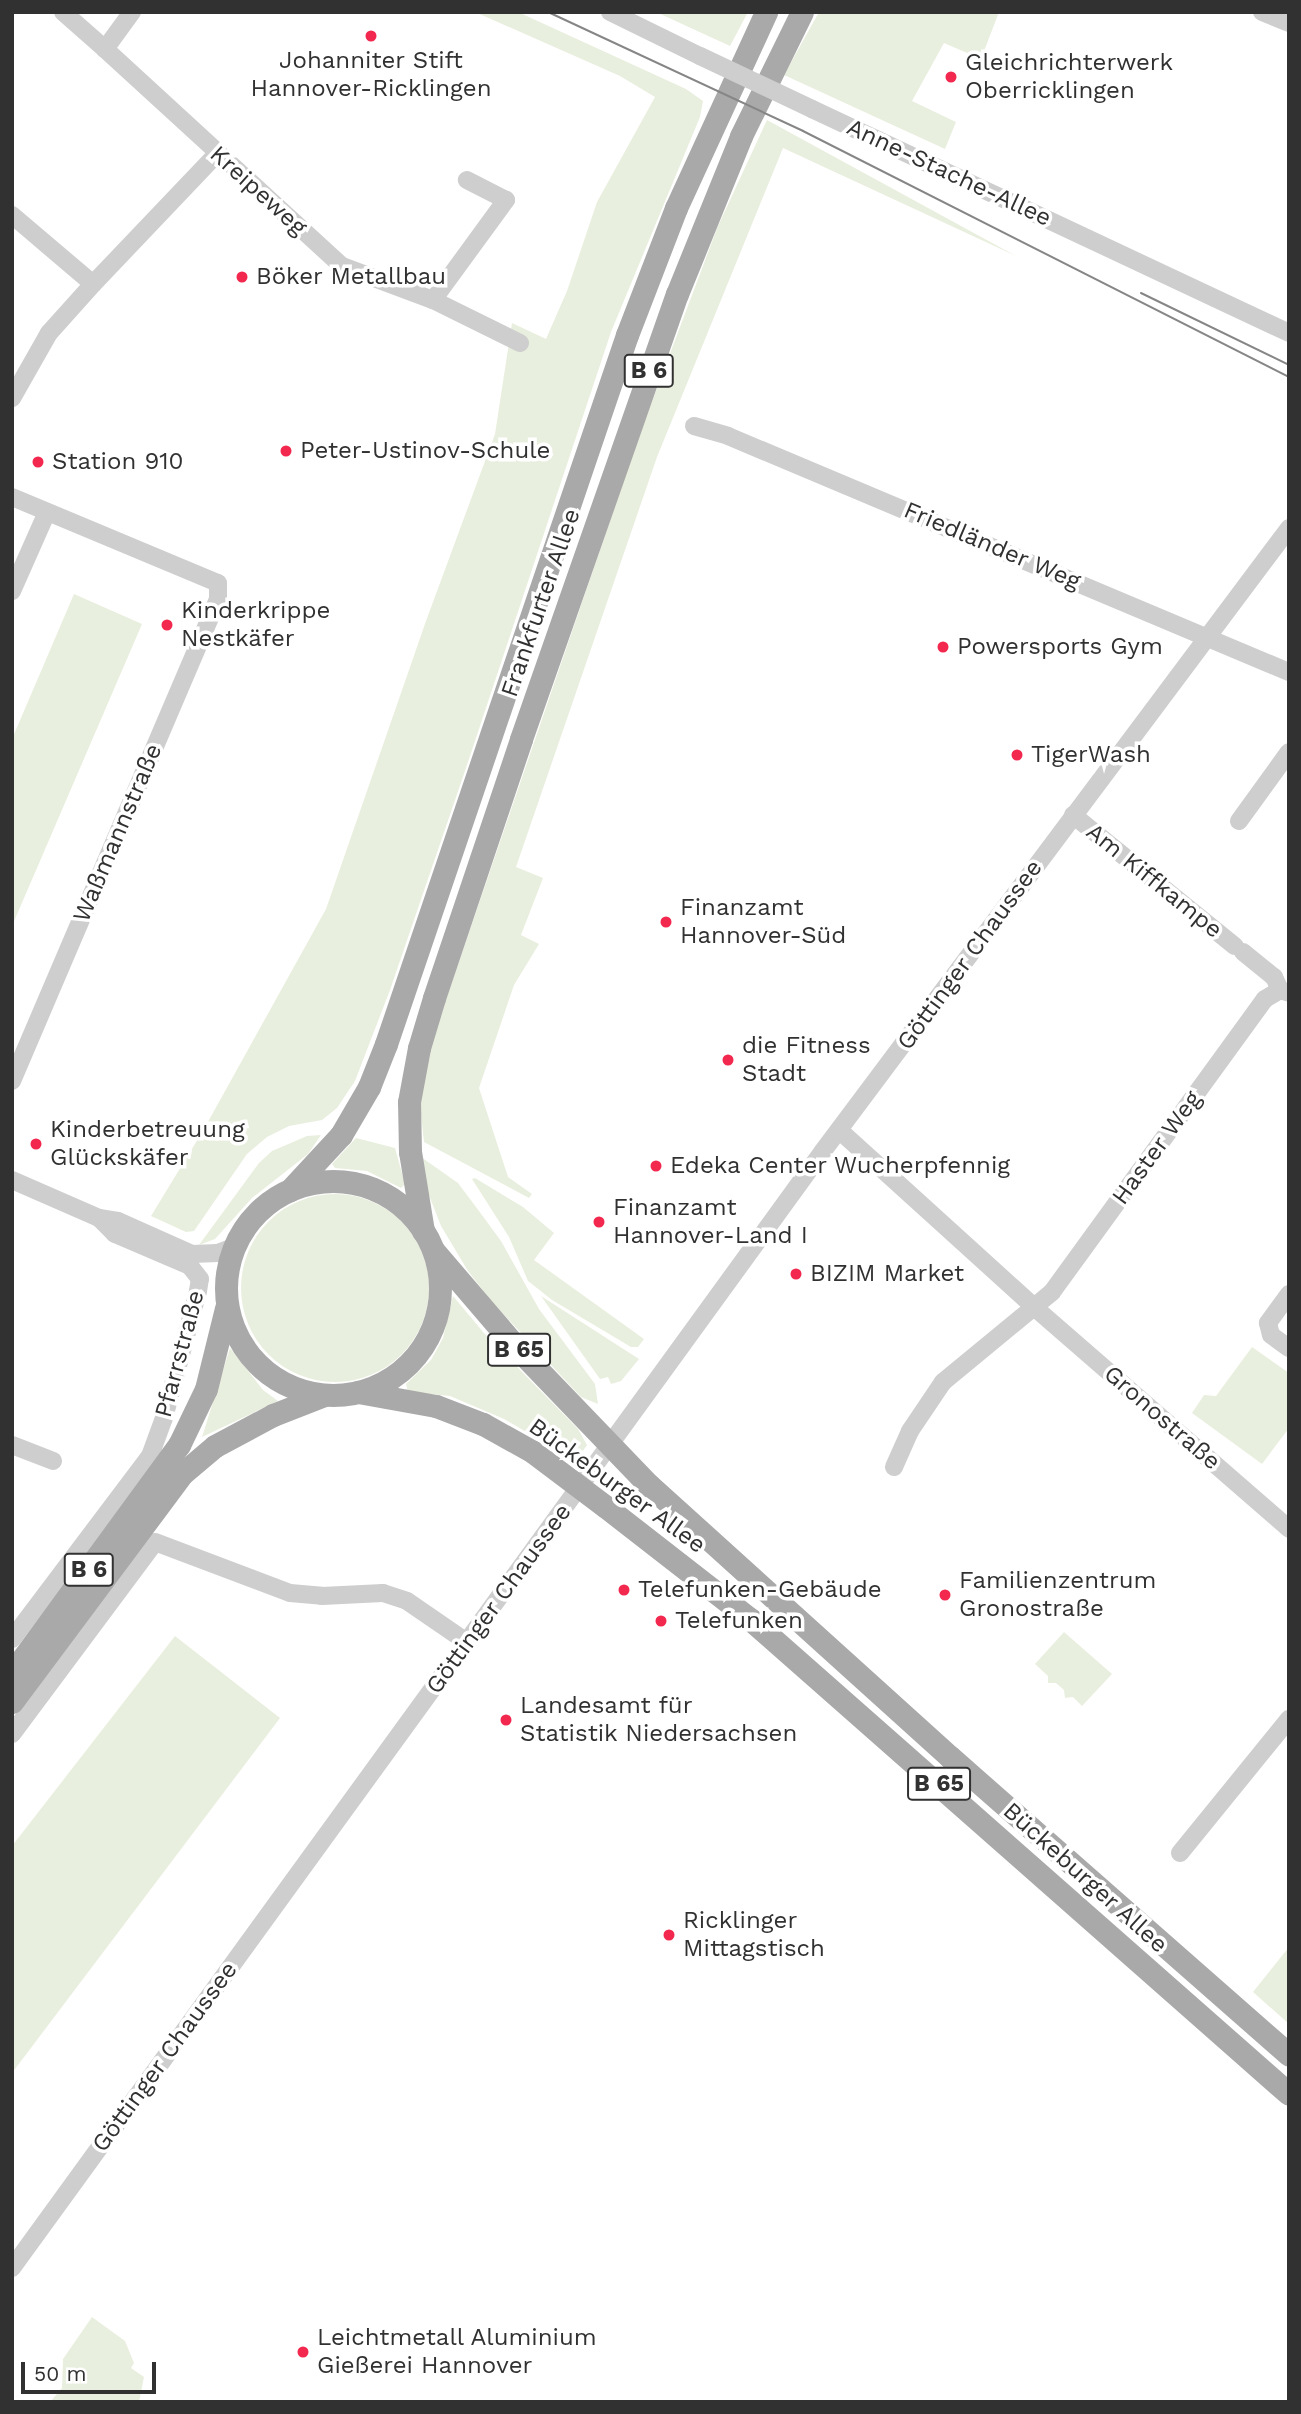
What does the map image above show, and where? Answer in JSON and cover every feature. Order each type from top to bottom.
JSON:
[{"type":"main road","name":"Frankfurter Allee","points":[[290,1190],[341,1135],[369,1087],[386,1044],[627,335],[676,208],[766,12]]},
{"type":"main road","name":"Frankfurter Allee","points":[[428,1240],[410,1152],[409,1102],[419,1048],[434,998],[524,729],[677,294],[741,135],[802,12]]},
{"type":"main road","name":"B 6","points":[[12,1673],[137,1489],[179,1445],[194,1418],[213,1367],[227,1305],[226,1285],[234,1247],[256,1213],[290,1190],[310,1183],[354,1183],[393,1200],[428,1240],[440,1289],[433,1328],[410,1362],[395,1376],[358,1392],[324,1395],[304,1391],[275,1378],[260,1366],[241,1342],[227,1305]]},
{"type":"main road","name":"Bückeburger Allee","points":[[428,1240],[517,1348],[668,1502],[909,1720],[1289,2055]]},
{"type":"main road","name":"Bückeburger Allee","points":[[358,1392],[436,1406],[483,1424],[533,1452],[750,1619],[1289,2094]]},
{"type":"main road","name":"B 6","points":[[12,1702],[150,1532],[183,1473],[215,1446],[273,1415],[324,1395]]},
{"type":"street","name":"Kreipeweg","points":[[63,12],[342,266],[433,300],[520,343]]},
{"type":"street","points":[[105,49],[132,12]]},
{"type":"street","name":"Anne-Stache-Allee","points":[[610,12],[1289,333]]},
{"type":"street","points":[[1262,12],[1289,23]]},
{"type":"street","points":[[12,398],[49,333],[217,154]]},
{"type":"street","points":[[433,300],[506,200],[467,180]]},
{"type":"street","points":[[12,215],[93,284]]},
{"type":"street","name":"Friedländer Weg","points":[[694,426],[728,436],[1289,672]]},
{"type":"street","points":[[12,497],[47,512],[12,591]]},
{"type":"street","name":"Waßmannstraße","points":[[12,1081],[218,599],[218,583],[47,512]]},
{"type":"street","name":"Göttinger Chaussee","points":[[12,2268],[839,1130],[1289,528]]},
{"type":"street","points":[[1240,821],[1289,752]]},
{"type":"street","name":"Am Kiffkampe","points":[[1073,816],[1274,977],[1284,992]]},
{"type":"street","name":"Haster Weg","points":[[1034,1307],[1052,1292],[1265,999],[1284,992]]},
{"type":"street","name":"Gronostraße","points":[[839,1130],[1034,1307],[1289,1530]]},
{"type":"street","name":"Pfarrstraße","points":[[12,1180],[99,1218],[118,1221],[192,1254],[218,1253],[234,1247]]},
{"type":"street","name":"Pfarrstraße","points":[[99,1218],[115,1234],[190,1266],[200,1279],[157,1440],[137,1489]]},
{"type":"street","points":[[1289,1294],[1268,1323],[1270,1335],[1289,1348]]},
{"type":"street","points":[[894,1466],[910,1431],[943,1382],[1034,1307]]},
{"type":"street","points":[[12,1446],[52,1461]]},
{"type":"street","points":[[12,1639],[137,1489]]},
{"type":"street","points":[[12,1734],[150,1532],[290,1593],[322,1596],[383,1593],[407,1601],[468,1643]]},
{"type":"street","points":[[1180,1853],[1289,1719]]},
{"type":"green space","points":[[475,12],[518,12],[686,89],[703,101],[700,117],[611,332],[466,768],[390,990],[355,1081],[337,1108],[322,1120],[289,1126],[267,1137],[247,1154],[194,1231],[186,1232],[151,1216],[204,1129],[326,909],[426,621],[495,434],[512,323],[546,339],[567,291],[597,202],[655,97],[620,76]]},
{"type":"green space","points":[[656,12],[748,12],[730,46]]},
{"type":"green space","points":[[819,12],[999,12],[981,59],[944,43],[912,101],[956,122],[945,149],[784,75]]},
{"type":"green space","points":[[767,120],[1016,256],[783,148],[657,457],[516,867],[543,878],[521,935],[539,944],[514,985],[479,1088],[508,1177],[532,1194],[529,1198],[424,1142],[420,1106],[427,1055],[639,436],[718,226]]},
{"type":"green space","points":[[74,594],[142,624],[12,926],[12,739]]},
{"type":"green space","points":[[321,1135],[308,1154],[252,1198],[215,1239],[199,1245],[259,1163],[272,1151],[307,1136]]},
{"type":"green space","points":[[356,1138],[395,1148],[405,1184],[401,1188],[367,1171],[335,1168],[332,1164]]},
{"type":"green space","points":[[421,1157],[458,1183],[501,1241],[539,1309],[595,1384],[598,1404],[581,1397],[492,1302],[468,1271],[441,1226],[427,1190]]},
{"type":"green space","points":[[475,1178],[523,1207],[554,1233],[534,1260],[644,1339],[638,1347],[631,1347],[552,1300],[528,1281],[509,1237],[472,1179]]},
{"type":"green space","points":[[335,1194],[371,1202],[387,1210],[401,1222],[413,1236],[421,1252],[429,1288],[421,1324],[413,1340],[401,1354],[387,1366],[371,1374],[335,1382],[299,1374],[283,1366],[269,1354],[257,1340],[249,1324],[241,1288],[249,1252],[257,1236],[269,1222],[283,1210],[299,1202]]},
{"type":"green space","points":[[453,1296],[484,1333],[578,1429],[587,1445],[576,1461],[504,1419],[450,1396],[408,1392],[406,1384],[431,1360],[443,1338]]},
{"type":"green space","points":[[541,1296],[639,1359],[621,1381],[611,1384],[608,1377],[600,1379]]},
{"type":"green space","points":[[1252,1347],[1289,1373],[1289,1428],[1262,1464],[1192,1413],[1204,1395],[1216,1396]]},
{"type":"green space","points":[[230,1348],[263,1390],[278,1401],[202,1437]]},
{"type":"green space","points":[[1064,1632],[1112,1674],[1082,1706],[1073,1697],[1065,1698],[1064,1690],[1056,1683],[1048,1683],[1048,1676],[1035,1664]]},
{"type":"green space","points":[[175,1636],[280,1718],[12,2073],[12,1846]]},
{"type":"green space","points":[[1289,1947],[1289,2024],[1253,1992]]},
{"type":"green space","points":[[92,2317],[125,2341],[134,2363],[131,2368],[144,2377],[139,2402],[50,2402],[62,2388],[63,2359]]},
{"type":"tram line","points":[[548,12],[803,131],[1289,377]]},
{"type":"tram line","points":[[1141,293],[1289,365]]},
{"type":"place","name":"Johanniter Stift Hannover-Ricklingen","points":[[371,36]]},
{"type":"place","name":"Gleichrichterwerk Oberricklingen","points":[[951,77]]},
{"type":"place","name":"Böker Metallbau","points":[[242,277]]},
{"type":"place","name":"Peter-Ustinov-Schule","points":[[286,451]]},
{"type":"place","name":"Station 910","points":[[38,462]]},
{"type":"place","name":"Kinderkrippe Nestkäfer","points":[[167,625]]},
{"type":"place","name":"Powersports Gym","points":[[943,647]]},
{"type":"place","name":"TigerWash","points":[[1017,755]]},
{"type":"place","name":"Finanzamt Hannover-Süd","points":[[666,922]]},
{"type":"place","name":"die Fitness Stadt","points":[[728,1060]]},
{"type":"place","name":"Kinderbetreuung Glückskäfer","points":[[36,1144]]},
{"type":"place","name":"Edeka Center Wucherpfennig","points":[[656,1166]]},
{"type":"place","name":"Finanzamt Hannover-Land I","points":[[599,1222]]},
{"type":"place","name":"BIZIM Market","points":[[796,1274]]},
{"type":"place","name":"Telefunken-Gebäude","points":[[624,1590]]},
{"type":"place","name":"Familienzentrum Gronostraße","points":[[945,1595]]},
{"type":"place","name":"Telefunken","points":[[661,1621]]},
{"type":"place","name":"Landesamt für Statistik Niedersachsen","points":[[506,1720]]},
{"type":"place","name":"Ricklinger Mittagstisch","points":[[669,1935]]},
{"type":"place","name":"Leichtmetall Aluminium Gießerei Hannover","points":[[303,2352]]}]
